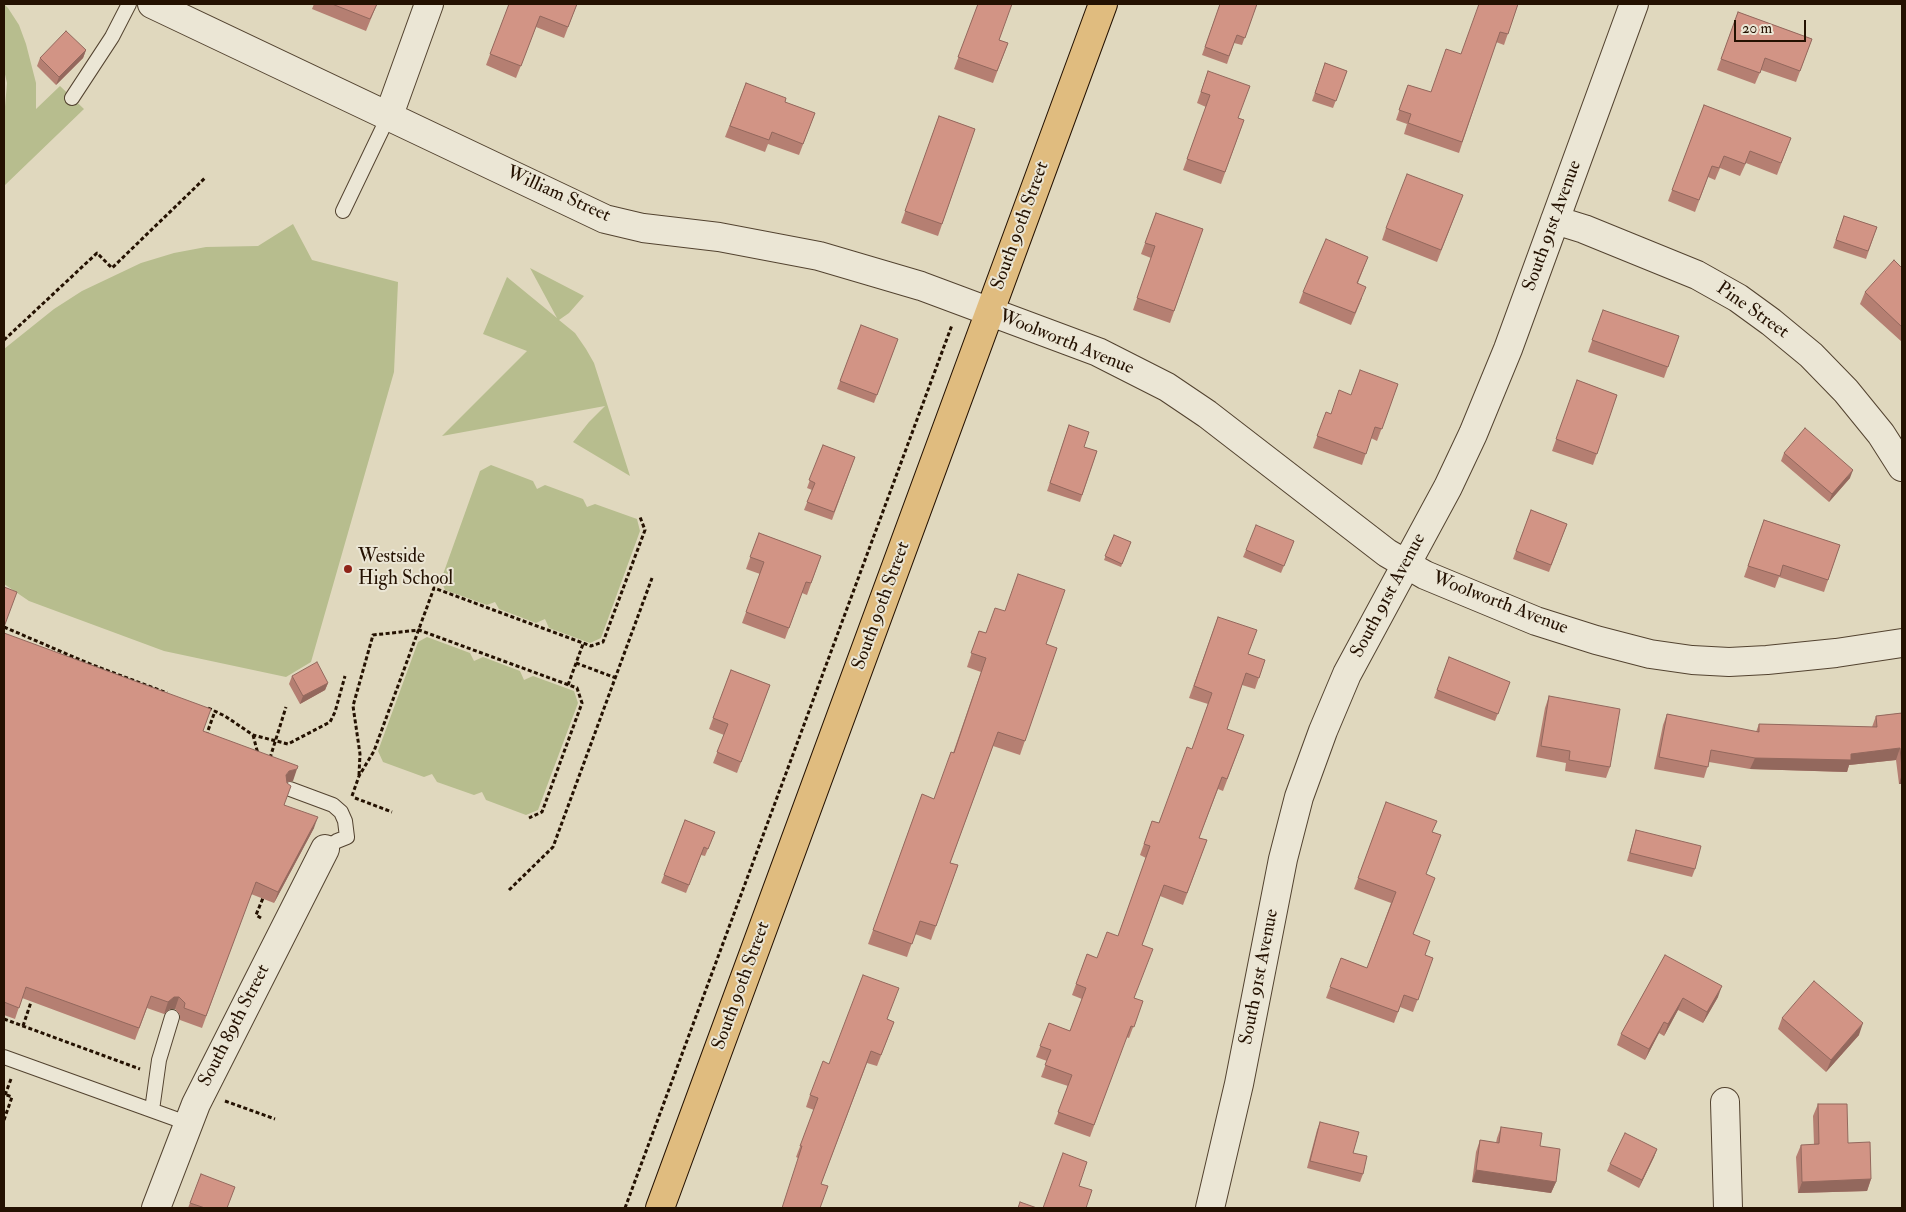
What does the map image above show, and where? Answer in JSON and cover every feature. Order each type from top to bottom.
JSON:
[{"type":"main road","name":"South 90th Street","points":[[660,1208],[1103,4]]},
{"type":"street","name":"William Street","points":[[152,4],[605,219],[644,228],[719,237],[819,256],[921,286],[990,312]]},
{"type":"street","points":[[389,115],[429,4]]},
{"type":"street","name":"South 91st Avenue","points":[[1216,1207],[1283,859],[1299,797],[1322,732],[1347,674],[1448,487],[1473,434],[1508,349],[1634,4]]},
{"type":"street","name":"Pine Street","points":[[1555,220],[1584,228],[1697,275],[1738,298],[1811,355],[1846,391],[1881,434],[1902,467]]},
{"type":"street","name":"Woolworth Avenue","points":[[990,312],[1098,352],[1167,386],[1207,414],[1387,553],[1425,575],[1536,621],[1596,640],[1650,654],[1692,660],[1729,662],[1767,660],[1836,653],[1902,643]]},
{"type":"street","name":"South 89th Street","points":[[156,1208],[188,1123],[202,1093],[325,848]]},
{"type":"street","points":[[1726,1102],[1728,1208]]},
{"type":"lane","points":[[72,98],[112,37],[129,4]]},
{"type":"lane","points":[[344,211],[389,115]]},
{"type":"lane","points":[[290,789],[333,805],[341,812],[345,821],[347,837],[325,848]]},
{"type":"lane","points":[[152,1110],[158,1060],[172,1017]]},
{"type":"lane","points":[[4,1057],[188,1123]]},
{"type":"path","points":[[4,340],[97,254],[112,268],[206,177]]},
{"type":"path","points":[[625,1208],[954,320]]},
{"type":"path","points":[[392,812],[352,797],[359,776],[374,751],[434,588],[583,644],[591,646],[604,642],[645,530],[640,517]]},
{"type":"path","points":[[509,890],[553,847],[652,578]]},
{"type":"path","points":[[4,627],[90,664],[170,694]]},
{"type":"path","points":[[359,776],[360,754],[353,706],[373,635],[419,630],[577,688],[582,703],[542,812],[529,818]]},
{"type":"path","points":[[568,685],[583,644]]},
{"type":"path","points":[[576,663],[616,678]]},
{"type":"path","points":[[206,708],[215,711],[253,735],[284,744],[292,743],[330,722],[335,712],[345,676]]},
{"type":"path","points":[[264,759],[269,761],[286,706]]},
{"type":"path","points":[[205,738],[215,711]]},
{"type":"path","points":[[250,754],[259,757],[253,735]]},
{"type":"path","points":[[263,898],[256,915],[268,922]]},
{"type":"path","points":[[23,1026],[31,1002]]},
{"type":"path","points":[[4,1019],[149,1072],[146,1090],[154,1093]]},
{"type":"path","points":[[202,1093],[275,1119]]},
{"type":"path","points":[[4,1094],[12,1098],[4,1120]]},
{"type":"green space","points":[[4,4],[19,25],[26,44],[36,83],[36,109],[60,86],[84,109],[4,186],[4,118],[7,83],[4,70]]},
{"type":"green space","points":[[293,224],[312,260],[398,282],[394,372],[311,662],[286,677],[164,651],[29,601],[4,584],[4,349],[54,309],[82,291],[141,263],[174,253],[206,247],[258,246]]},
{"type":"green space","points":[[530,268],[584,296],[569,313],[559,320],[575,333],[594,363],[630,476],[573,442],[605,406],[442,436],[527,351],[483,334],[507,277],[557,318]]},
{"type":"green space","points":[[491,465],[533,481],[537,489],[545,485],[583,499],[587,507],[595,504],[637,519],[640,531],[601,638],[590,643],[549,628],[545,619],[536,623],[499,609],[495,602],[487,605],[445,590],[441,580],[480,471]]},
{"type":"green space","points":[[427,637],[470,653],[474,661],[483,657],[520,671],[524,680],[533,676],[574,691],[578,703],[538,810],[526,815],[486,800],[482,792],[474,795],[437,782],[432,774],[424,777],[383,762],[378,751],[418,642]]},
{"type":"building","points":[[332,4],[377,4],[370,19]]},
{"type":"building","points":[[509,4],[577,4],[568,27],[540,16],[521,66],[490,54]]},
{"type":"building","points":[[978,4],[1012,4],[999,40],[1008,43],[997,71],[958,57]]},
{"type":"building","points":[[1220,4],[1257,4],[1245,38],[1237,35],[1229,56],[1205,47]]},
{"type":"building","points":[[1479,4],[1518,4],[1508,34],[1500,32],[1462,142],[1408,123],[1411,114],[1399,110],[1408,85],[1431,92],[1446,49],[1461,54]]},
{"type":"building","points":[[1738,12],[1812,39],[1800,71],[1765,58],[1760,73],[1721,59]]},
{"type":"building","points":[[66,31],[86,50],[59,77],[40,58]]},
{"type":"building","points":[[1325,63],[1347,71],[1336,101],[1315,93]]},
{"type":"building","points":[[1208,71],[1250,86],[1238,118],[1244,120],[1225,172],[1187,159],[1210,95],[1201,92]]},
{"type":"building","points":[[746,83],[786,98],[785,102],[815,113],[803,144],[772,132],[769,140],[730,126]]},
{"type":"building","points":[[1704,105],[1791,138],[1781,163],[1750,151],[1745,164],[1724,156],[1719,168],[1712,166],[1699,200],[1672,190]]},
{"type":"building","points":[[939,116],[975,129],[942,224],[905,211]]},
{"type":"building","points":[[1407,174],[1463,195],[1441,250],[1386,228]]},
{"type":"building","points":[[1156,213],[1203,229],[1174,311],[1137,298],[1155,246],[1145,243]]},
{"type":"building","points":[[1844,216],[1877,227],[1868,251],[1836,240]]},
{"type":"building","points":[[1326,239],[1368,257],[1357,283],[1366,287],[1355,313],[1303,292]]},
{"type":"building","points":[[1894,260],[1902,268],[1902,327],[1865,292]]},
{"type":"building","points":[[1603,310],[1679,336],[1668,367],[1592,340]]},
{"type":"building","points":[[861,325],[898,339],[877,395],[840,381]]},
{"type":"building","points":[[1360,370],[1398,384],[1382,429],[1375,427],[1366,454],[1317,436],[1326,412],[1331,414],[1339,390],[1351,395]]},
{"type":"building","points":[[1577,380],[1617,395],[1597,454],[1556,439]]},
{"type":"building","points":[[1069,425],[1089,432],[1084,447],[1097,451],[1082,495],[1050,483]]},
{"type":"building","points":[[1805,428],[1853,470],[1832,494],[1784,453]]},
{"type":"building","points":[[823,445],[855,457],[834,512],[807,502],[815,483],[809,480]]},
{"type":"building","points":[[1531,510],[1567,524],[1551,565],[1516,551]]},
{"type":"building","points":[[1764,520],[1840,545],[1828,580],[1783,565],[1780,576],[1748,566]]},
{"type":"building","points":[[1256,525],[1294,541],[1284,566],[1246,550]]},
{"type":"building","points":[[759,533],[821,556],[811,583],[806,582],[789,628],[746,612],[764,562],[750,557]]},
{"type":"building","points":[[1114,535],[1131,542],[1122,564],[1105,556]]},
{"type":"building","points":[[1018,574],[1065,590],[1046,644],[1057,648],[1025,741],[998,732],[950,863],[958,865],[936,926],[920,921],[912,944],[873,930],[922,794],[934,799],[951,752],[954,753],[986,658],[971,653],[979,631],[986,633],[995,608],[1005,611]]},
{"type":"building","points":[[4,587],[17,592],[4,627]]},
{"type":"building","points":[[1218,617],[1257,630],[1248,654],[1265,660],[1259,678],[1246,673],[1227,729],[1244,735],[1227,779],[1222,777],[1199,838],[1207,840],[1187,893],[1164,885],[1142,945],[1153,949],[1134,998],[1143,1001],[1134,1027],[1131,1026],[1094,1125],[1058,1112],[1072,1075],[1045,1065],[1051,1050],[1040,1046],[1049,1023],[1070,1031],[1086,988],[1076,984],[1087,954],[1097,958],[1107,932],[1118,936],[1150,846],[1144,844],[1152,821],[1159,823],[1187,747],[1192,749],[1212,693],[1194,686]]},
{"type":"building","points":[[4,633],[211,709],[203,731],[298,766],[297,769],[289,771],[286,775],[287,783],[291,786],[284,805],[318,817],[278,892],[256,882],[206,1016],[184,1008],[185,1003],[179,997],[174,997],[168,1002],[151,996],[139,1028],[26,987],[19,1008],[4,1002]]},
{"type":"building","points":[[1449,657],[1510,682],[1498,714],[1437,690]]},
{"type":"building","points":[[317,662],[328,683],[303,696],[292,676]]},
{"type":"building","points":[[731,670],[770,685],[741,762],[717,752],[728,724],[713,718]]},
{"type":"building","points":[[1549,696],[1620,709],[1610,767],[1569,760],[1570,751],[1541,746]]},
{"type":"building","points":[[1902,713],[1902,768],[1900,748],[1851,754],[1851,760],[1755,758],[1711,750],[1708,767],[1659,757],[1667,714],[1759,732],[1759,724],[1877,727],[1876,716]]},
{"type":"building","points":[[1386,802],[1437,821],[1432,832],[1441,835],[1426,874],[1435,878],[1413,934],[1430,941],[1425,955],[1433,958],[1418,1000],[1404,995],[1398,1012],[1330,987],[1341,958],[1367,968],[1396,892],[1358,878]]},
{"type":"building","points":[[685,820],[715,832],[708,849],[704,847],[689,885],[664,875]]},
{"type":"building","points":[[1636,830],[1701,846],[1695,869],[1630,853]]},
{"type":"building","points":[[1665,955],[1722,986],[1707,1012],[1683,998],[1668,1024],[1664,1022],[1649,1049],[1621,1034]]},
{"type":"building","points":[[863,975],[899,988],[887,1019],[894,1022],[881,1055],[871,1051],[821,1184],[828,1186],[820,1208],[782,1208],[802,1146],[800,1146],[818,1098],[810,1095],[823,1061],[829,1064]]},
{"type":"building","points":[[1814,981],[1863,1023],[1831,1060],[1782,1018]]},
{"type":"building","points":[[1818,1104],[1847,1104],[1848,1143],[1870,1142],[1871,1179],[1802,1182],[1801,1145],[1819,1144]]},
{"type":"building","points":[[1320,1122],[1359,1132],[1353,1153],[1367,1156],[1363,1174],[1310,1161]]},
{"type":"building","points":[[1501,1127],[1542,1133],[1540,1146],[1560,1149],[1556,1182],[1476,1170],[1480,1140],[1499,1143]]},
{"type":"building","points":[[1625,1133],[1657,1149],[1642,1180],[1610,1164]]},
{"type":"building","points":[[1063,1153],[1087,1162],[1079,1186],[1092,1190],[1086,1208],[1043,1208]]},
{"type":"building","points":[[201,1174],[235,1187],[227,1208],[205,1208],[190,1203]]},
{"type":"building","points":[[1020,1202],[1037,1208],[1018,1208]]},
{"type":"place","name":"Westside High School","points":[[348,569]]}]
